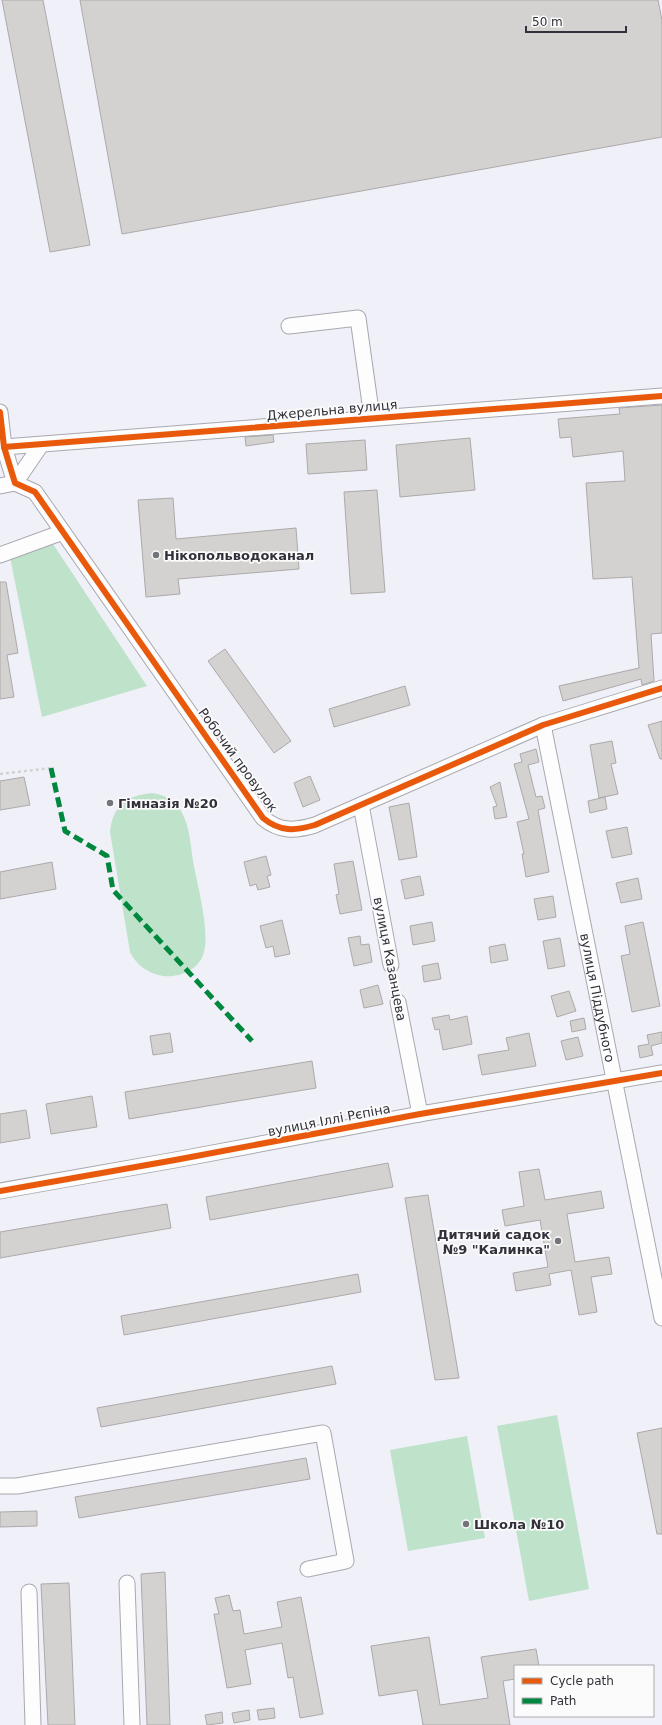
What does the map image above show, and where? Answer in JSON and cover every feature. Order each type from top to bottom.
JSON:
[{"type":"street","points":[[289,326],[358,318],[372,418]]},
{"type":"street","name":"Джерельна вулиця","points":[[4,447],[662,396]]},
{"type":"street","points":[[0,412],[4,447],[15,483]]},
{"type":"street","points":[[0,486],[15,483],[41,444]]},
{"type":"street","name":"Робочий провулок","points":[[15,483],[35,492],[263,818],[270,824],[284,829],[298,831],[315,826],[543,725],[662,688]]},
{"type":"street","points":[[0,556],[63,532]]},
{"type":"street","name":"вулиця Піддубного","points":[[543,725],[662,1318]]},
{"type":"street","name":"вулиця Казанцева","points":[[361,805],[391,965]]},
{"type":"street","name":"вулиця Казанцева","points":[[398,1002],[420,1114]]},
{"type":"street","name":"вулиця Іллі Рєпіна","points":[[0,1191],[167,1162],[420,1114],[662,1073]]},
{"type":"street","points":[[0,1486],[17,1486],[323,1433],[346,1561],[308,1569]]},
{"type":"street","points":[[127,1583],[132,1725]]},
{"type":"street","points":[[29,1592],[34,1725]]},
{"type":"path","points":[[0,774],[51,768]]},
{"type":"green space","points":[[53,544],[147,686],[42,717],[10,557]]},
{"type":"green space","points":[[153,793],[171,799],[176,803],[182,812],[188,831],[204,920],[205,943],[202,958],[194,968],[182,974],[169,976],[158,975],[148,971],[136,961],[130,952],[110,832],[114,815],[123,803],[136,796]]},
{"type":"green space","points":[[557,1415],[589,1589],[529,1601],[497,1426]]},
{"type":"green space","points":[[467,1436],[485,1538],[408,1551],[390,1450]]},
{"type":"building","points":[[2,0],[43,0],[90,245],[50,252]]},
{"type":"building","points":[[80,0],[658,0],[662,20],[662,137],[122,234]]},
{"type":"building","points":[[662,405],[662,633],[651,634],[654,681],[642,685],[641,679],[563,701],[559,686],[639,668],[632,577],[593,579],[586,483],[625,481],[623,451],[573,457],[571,437],[560,438],[558,419],[620,414],[619,408]]},
{"type":"building","points":[[273,435],[274,442],[246,446],[245,437]]},
{"type":"building","points":[[470,438],[475,490],[400,497],[396,445]]},
{"type":"building","points":[[365,440],[367,470],[308,474],[306,444]]},
{"type":"building","points":[[377,490],[385,592],[351,594],[344,492]]},
{"type":"building","points":[[173,498],[176,539],[296,528],[299,569],[178,579],[180,594],[146,597],[138,500]]},
{"type":"building","points":[[0,582],[6,582],[18,653],[7,655],[14,697],[0,699]]},
{"type":"building","points":[[225,649],[291,741],[274,753],[208,661]]},
{"type":"building","points":[[405,686],[410,705],[334,727],[329,709]]},
{"type":"building","points":[[662,721],[662,759],[660,759],[648,725]]},
{"type":"building","points":[[612,741],[616,763],[611,764],[618,794],[599,798],[590,745]]},
{"type":"building","points":[[536,749],[539,762],[528,765],[536,797],[542,796],[545,808],[538,810],[549,872],[526,877],[522,854],[524,854],[517,822],[529,819],[514,764],[522,762],[520,754]]},
{"type":"building","points":[[310,776],[320,800],[303,807],[294,783]]},
{"type":"building","points":[[24,777],[30,805],[0,810],[0,781]]},
{"type":"building","points":[[500,782],[507,817],[495,819],[493,807],[497,806],[490,787]]},
{"type":"building","points":[[605,797],[607,809],[590,813],[588,801]]},
{"type":"building","points":[[409,803],[417,857],[399,860],[389,807]]},
{"type":"building","points":[[627,827],[632,854],[612,858],[606,831]]},
{"type":"building","points":[[266,856],[271,875],[267,876],[270,887],[258,890],[256,884],[250,886],[244,862]]},
{"type":"building","points":[[353,861],[362,910],[340,914],[336,895],[339,894],[334,864]]},
{"type":"building","points":[[52,862],[56,889],[0,899],[0,872]]},
{"type":"building","points":[[420,876],[424,895],[405,899],[401,880]]},
{"type":"building","points":[[638,878],[642,899],[621,903],[616,883]]},
{"type":"building","points":[[553,896],[556,917],[538,920],[534,899]]},
{"type":"building","points":[[282,920],[290,954],[275,957],[273,946],[266,948],[260,926]]},
{"type":"building","points":[[432,922],[435,941],[413,945],[410,926]]},
{"type":"building","points":[[643,922],[660,1006],[632,1012],[621,956],[630,954],[625,926]]},
{"type":"building","points":[[360,936],[361,945],[369,944],[372,962],[354,966],[348,938]]},
{"type":"building","points":[[560,938],[565,966],[548,969],[543,941]]},
{"type":"building","points":[[505,944],[508,960],[491,963],[489,947]]},
{"type":"building","points":[[438,963],[441,979],[424,982],[422,966]]},
{"type":"building","points":[[378,985],[383,1004],[364,1008],[360,990]]},
{"type":"building","points":[[569,991],[576,1011],[557,1017],[551,996]]},
{"type":"building","points":[[449,1015],[450,1020],[467,1016],[472,1044],[443,1050],[439,1029],[435,1030],[432,1018]]},
{"type":"building","points":[[584,1018],[586,1029],[572,1032],[570,1021]]},
{"type":"building","points":[[662,1032],[662,1043],[651,1046],[653,1055],[640,1058],[638,1046],[649,1044],[647,1035]]},
{"type":"building","points":[[170,1033],[173,1052],[153,1055],[150,1036]]},
{"type":"building","points":[[529,1033],[536,1066],[482,1075],[478,1055],[509,1050],[506,1038]]},
{"type":"building","points":[[578,1037],[583,1056],[566,1060],[561,1041]]},
{"type":"building","points":[[312,1061],[316,1088],[129,1119],[125,1092]]},
{"type":"building","points":[[92,1096],[97,1127],[51,1134],[46,1104]]},
{"type":"building","points":[[26,1110],[30,1138],[0,1143],[0,1114]]},
{"type":"building","points":[[388,1163],[393,1187],[210,1220],[206,1197]]},
{"type":"building","name":"Дитячий садок №9 \"Калинка\"","points":[[539,1169],[545,1200],[601,1191],[604,1208],[567,1214],[575,1262],[609,1257],[612,1274],[591,1277],[597,1312],[579,1315],[571,1270],[549,1274],[551,1285],[516,1291],[513,1273],[548,1267],[540,1220],[505,1226],[502,1210],[524,1206],[519,1172]]},
{"type":"building","points":[[428,1195],[459,1378],[435,1380],[405,1198]]},
{"type":"building","points":[[167,1204],[171,1228],[0,1258],[0,1232]]},
{"type":"building","points":[[358,1274],[361,1292],[124,1335],[121,1316]]},
{"type":"building","points":[[332,1366],[336,1384],[101,1427],[97,1408]]},
{"type":"building","points":[[662,1428],[662,1534],[657,1534],[637,1433]]},
{"type":"building","points":[[306,1458],[310,1479],[79,1518],[75,1497]]},
{"type":"building","points":[[37,1511],[37,1526],[0,1527],[0,1512]]},
{"type":"building","points":[[165,1572],[170,1725],[147,1725],[141,1574]]},
{"type":"building","points":[[69,1583],[75,1725],[48,1725],[41,1584]]},
{"type":"building","points":[[229,1595],[233,1611],[240,1610],[244,1634],[282,1627],[277,1602],[301,1597],[323,1714],[300,1718],[293,1677],[288,1678],[282,1643],[245,1650],[251,1684],[227,1688],[214,1614],[219,1614],[215,1598]]},
{"type":"building","points":[[429,1637],[440,1705],[488,1698],[481,1657],[536,1649],[539,1665],[514,1665],[514,1679],[503,1681],[510,1725],[423,1725],[417,1690],[379,1696],[371,1646]]},
{"type":"building","points":[[274,1708],[275,1718],[259,1720],[257,1710]]},
{"type":"building","points":[[249,1710],[250,1720],[234,1723],[232,1713]]},
{"type":"building","points":[[222,1712],[223,1723],[207,1725],[205,1715]]},
{"type":"marked path","points":[[51,768],[65,831],[107,856],[113,890],[252,1041]]},
{"type":"cycle path","points":[[4,447],[662,396]]},
{"type":"cycle path","points":[[0,412],[4,447],[15,483],[35,492],[263,818],[275,826],[294,829],[315,825],[543,725],[662,688]]},
{"type":"cycle path","points":[[0,1191],[420,1114],[662,1073]]},
{"type":"place","name":"Нікопольводоканал","points":[[156,555]]},
{"type":"place","name":"Гімназія №20","points":[[110,803]]},
{"type":"place","name":"Дитячий садок №9 \"Калинка\"","points":[[558,1241]]},
{"type":"place","name":"Школа №10","points":[[466,1524]]}]
